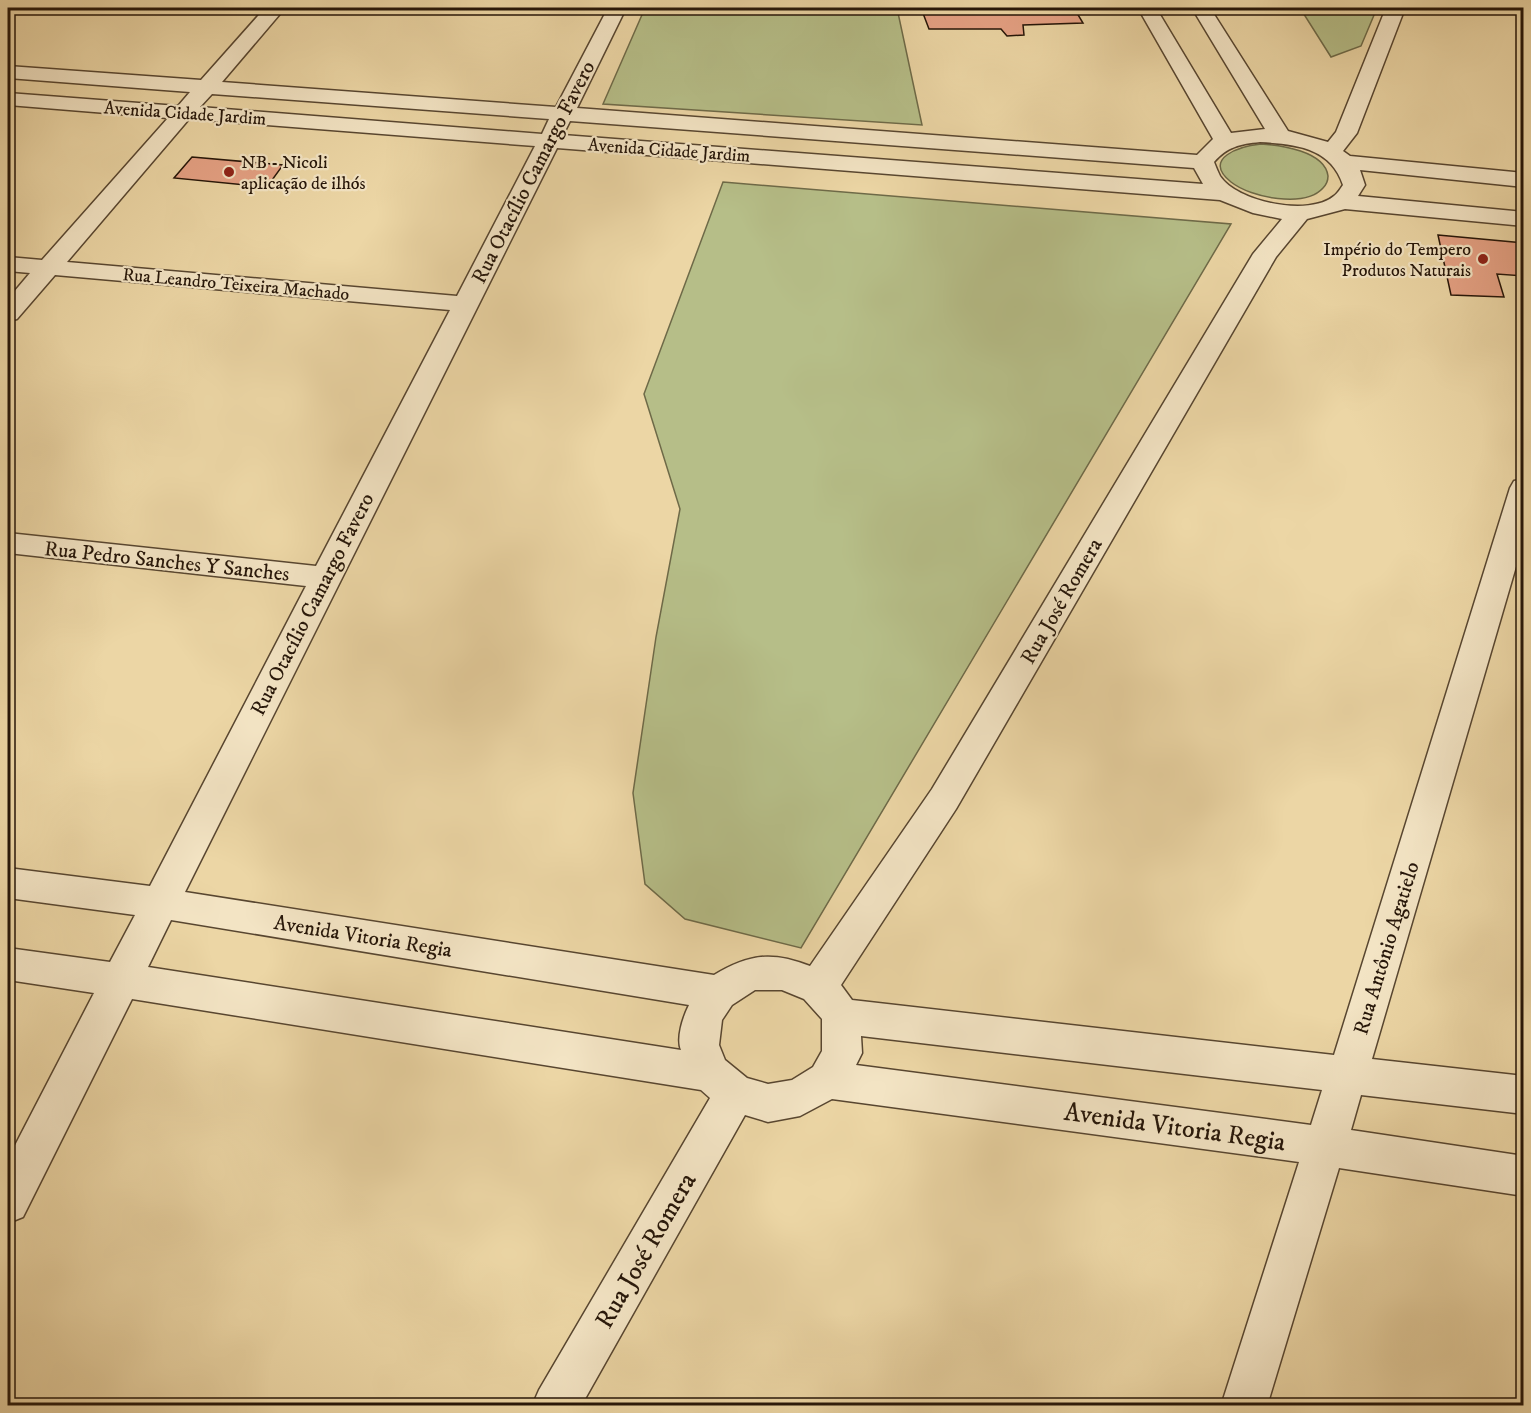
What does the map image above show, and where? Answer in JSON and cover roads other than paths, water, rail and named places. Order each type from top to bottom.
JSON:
[{"type":"street","points":[[8,314],[275,8]]},
{"type":"street","name":"Rua Otacílio Camargo Favero","points":[[8,1202],[618,8]]},
{"type":"street","points":[[1147,8],[1225,141]]},
{"type":"street","points":[[1201,8],[1289,138]]},
{"type":"street","points":[[1338,157],[1396,8]]},
{"type":"street","name":"Avenida Cidade Jardim","points":[[8,72],[1203,162]]},
{"type":"street","name":"Avenida Cidade Jardim","points":[[8,99],[1224,193]]},
{"type":"street","points":[[1289,138],[1356,106]]},
{"type":"street","points":[[1524,180],[1338,157],[1289,138],[1251,136],[1225,141],[1215,146],[1203,162],[1205,173],[1224,193],[1258,208],[1300,212],[1316,211],[1342,202],[1524,219]]},
{"type":"street","points":[[1338,157],[1353,173],[1354,184],[1342,202]]},
{"type":"street","name":"Rua José Romera","points":[[829,1002],[944,799],[1265,254],[1300,212]]},
{"type":"street","name":"Rua Leandro Teixeira Machado","points":[[8,264],[465,304]]},
{"type":"street","name":"Rua Antônio Agatielo","points":[[1244,1406],[1323,1146],[1348,1073],[1524,489]]},
{"type":"street","name":"Rua Pedro Sanches Y Sanches","points":[[8,543],[326,578]]},
{"type":"street","name":"Avenida Vitoria Regia","points":[[8,883],[160,903],[718,993]]},
{"type":"street","points":[[8,964],[121,980],[723,1084],[768,1103],[800,1097],[827,1080],[842,1053],[829,1002]]},
{"type":"street","points":[[723,1084],[699,1046],[703,1017],[718,993],[749,974],[784,973],[829,1002],[1524,1095]]},
{"type":"street","name":"Avenida Vitoria Regia","points":[[827,1080],[1323,1146],[1524,1176]]},
{"type":"street","name":"Rua José Romera","points":[[555,1406],[723,1084]]},
{"type":"place","name":"NB - Nicoli aplicação de ilhós","points":[[229,172]]},
{"type":"place","name":"Império do Tempero Produtos Naturais","points":[[1483,259]]}]
